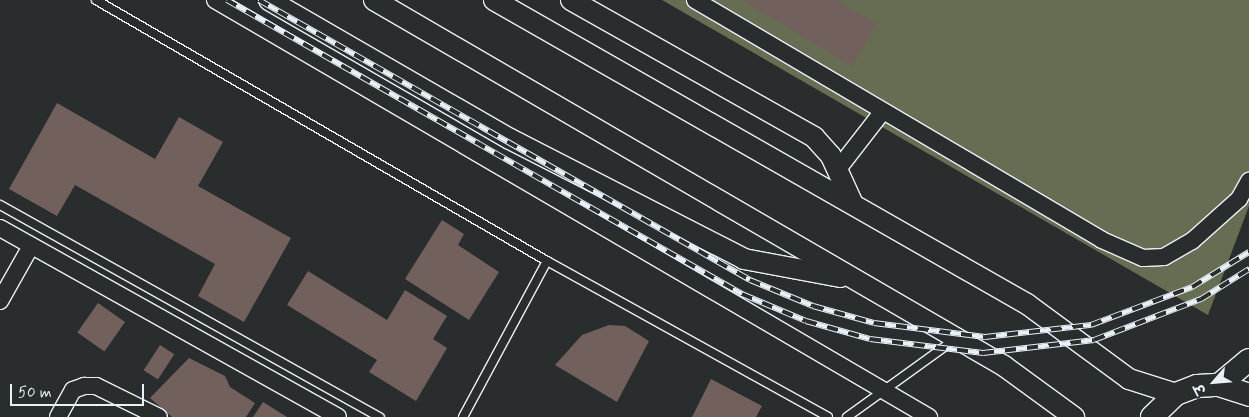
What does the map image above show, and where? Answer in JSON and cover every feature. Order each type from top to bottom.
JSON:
[{"type":"main road","points":[[1219,385],[1249,360]]},
{"type":"main road","points":[[1152,417],[1176,394],[1197,386],[1219,385],[1249,395]]},
{"type":"street","points":[[216,0],[930,417]]},
{"type":"street","points":[[269,0],[510,139],[744,259],[801,273],[847,278]]},
{"type":"street","points":[[374,0],[847,278],[1004,366],[1074,417]]},
{"type":"street","points":[[494,0],[852,202],[1027,304],[1130,379],[1176,394]]},
{"type":"street","points":[[571,0],[814,137],[838,169],[852,202]]},
{"type":"street","points":[[695,0],[1102,240],[1143,258],[1164,257],[1192,241],[1238,199],[1249,181]]},
{"type":"street","points":[[838,169],[882,111]]},
{"type":"street","points":[[0,228],[333,416]]},
{"type":"street","points":[[0,301],[31,246]]},
{"type":"street","points":[[58,417],[73,390],[84,386],[96,386],[159,417]]},
{"type":"lane","points":[[96,0],[547,261],[828,417]]},
{"type":"lane","points":[[0,205],[380,417]]},
{"type":"lane","points":[[463,417],[547,261]]},
{"type":"lane","points":[[847,417],[886,392],[955,339]]},
{"type":"green space","points":[[662,0],[1249,0],[1249,206],[1208,315]]},
{"type":"building","points":[[742,0],[837,0],[877,24],[852,66]]},
{"type":"building","points":[[57,103],[155,159],[179,117],[223,142],[198,186],[291,238],[244,322],[198,296],[215,264],[75,185],[57,216],[9,189]]},
{"type":"building","points":[[442,220],[464,234],[458,245],[499,272],[469,320],[405,279]]},
{"type":"building","points":[[308,271],[387,320],[405,290],[447,316],[433,339],[447,348],[416,401],[369,372],[377,360],[287,305]]},
{"type":"building","points":[[98,303],[125,322],[104,351],[77,332]]},
{"type":"building","points":[[609,325],[625,326],[649,341],[617,402],[555,365],[582,335]]},
{"type":"building","points":[[160,345],[174,354],[158,379],[144,370]]},
{"type":"building","points":[[189,358],[225,376],[230,387],[255,403],[246,417],[172,417],[150,398]]},
{"type":"building","points":[[711,379],[762,406],[756,417],[692,417]]},
{"type":"building","points":[[263,402],[287,417],[253,417]]},
{"type":"railway","points":[[227,0],[742,294],[806,321],[870,339],[983,353],[1094,340],[1201,299],[1249,269]]},
{"type":"railway","points":[[259,0],[750,280],[813,306],[874,323],[985,337],[1091,325],[1192,287],[1249,252]]}]
